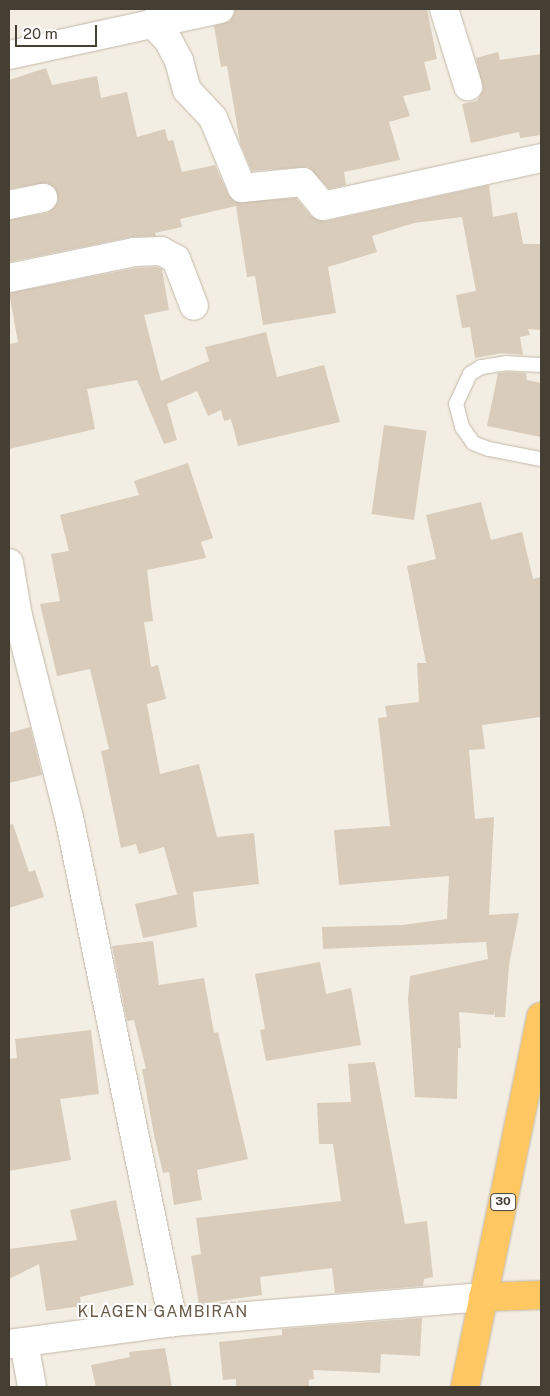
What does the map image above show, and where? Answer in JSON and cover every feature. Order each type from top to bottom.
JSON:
[{"type":"highway","name":"30","points":[[465,1387],[541,1016]]},
{"type":"highway","points":[[483,1297],[541,1295]]},
{"type":"street","points":[[9,55],[140,19],[218,9]]},
{"type":"street","points":[[444,9],[468,86]]},
{"type":"street","points":[[140,19],[172,47],[187,90],[214,118],[242,188],[303,182],[323,206],[541,158]]},
{"type":"street","points":[[9,205],[43,198]]},
{"type":"street","points":[[9,278],[134,252],[161,252],[176,259],[194,306]]},
{"type":"street","points":[[9,563],[18,616],[69,817],[173,1322]]},
{"type":"street","points":[[32,1387],[16,1343],[173,1322],[483,1297]]},
{"type":"lane","points":[[541,365],[508,363],[481,367],[470,374],[456,404],[462,427],[473,442],[489,449],[541,459]]},
{"type":"building","points":[[235,9],[427,9],[437,59],[424,62],[431,90],[403,96],[410,116],[389,122],[400,160],[344,172],[346,185],[329,189],[308,167],[252,171],[240,143],[227,66],[221,67],[214,26],[230,21]]},
{"type":"building","points":[[498,52],[500,60],[541,54],[541,135],[520,138],[519,132],[471,143],[462,104],[477,101],[483,90],[476,58]]},
{"type":"building","points":[[46,68],[52,85],[97,76],[101,98],[127,92],[137,137],[165,129],[168,141],[173,140],[182,172],[215,165],[228,194],[235,202],[296,198],[311,216],[326,221],[489,185],[493,217],[517,212],[523,244],[541,244],[541,330],[528,329],[530,335],[520,337],[523,355],[502,353],[475,358],[470,327],[462,328],[456,295],[476,291],[462,217],[414,223],[372,236],[377,252],[328,267],[336,313],[263,325],[255,276],[247,277],[236,206],[180,219],[182,227],[155,233],[156,236],[131,237],[9,262],[9,220],[47,213],[58,202],[55,188],[47,183],[9,189],[9,80]]},
{"type":"building","points":[[157,267],[162,269],[169,310],[144,315],[161,381],[209,361],[205,347],[266,332],[277,377],[324,365],[340,422],[238,446],[231,419],[224,421],[221,410],[208,416],[197,391],[167,404],[177,440],[164,444],[137,380],[87,389],[95,429],[9,449],[9,344],[18,342],[9,293],[136,268]]},
{"type":"building","points":[[498,373],[526,373],[527,380],[541,383],[541,437],[487,426]]},
{"type":"building","points":[[384,425],[427,431],[414,520],[371,514]]},
{"type":"building","points":[[188,463],[213,538],[201,542],[206,558],[147,570],[153,621],[144,622],[151,667],[158,665],[166,699],[147,704],[160,774],[199,764],[217,837],[254,833],[259,884],[193,892],[197,927],[143,938],[135,904],[183,893],[177,894],[164,847],[139,854],[136,844],[121,848],[101,751],[109,749],[90,669],[57,676],[40,604],[60,601],[51,554],[69,551],[60,515],[139,495],[134,481]]},
{"type":"building","points":[[481,502],[491,540],[522,532],[533,579],[541,577],[541,717],[482,725],[485,749],[469,750],[475,819],[494,817],[489,915],[519,913],[509,965],[505,1017],[495,1017],[494,1009],[494,1015],[459,1012],[461,1048],[458,1048],[457,1099],[415,1097],[408,999],[410,976],[488,959],[486,942],[323,949],[322,927],[402,925],[447,919],[449,876],[339,885],[334,830],[390,826],[378,718],[387,717],[385,706],[419,702],[417,663],[426,663],[407,566],[436,559],[426,515]]},
{"type":"building","points":[[30,727],[42,775],[9,783],[9,733]]},
{"type":"building","points":[[13,824],[29,872],[35,870],[44,897],[9,908],[9,825]]},
{"type":"building","points":[[153,941],[159,985],[204,978],[214,1033],[218,1032],[248,1159],[197,1170],[202,1200],[174,1205],[169,1172],[163,1173],[154,1135],[142,1069],[146,1069],[134,1020],[127,1021],[112,946]]},
{"type":"building","points":[[320,962],[326,994],[351,988],[361,1045],[266,1061],[260,1030],[265,1029],[255,974]]},
{"type":"building","points":[[91,1030],[99,1094],[60,1099],[71,1160],[9,1171],[9,1059],[17,1058],[15,1039]]},
{"type":"building","points":[[375,1062],[405,1224],[427,1221],[433,1277],[424,1279],[423,1286],[335,1293],[332,1268],[260,1277],[262,1295],[199,1304],[191,1256],[201,1254],[196,1218],[341,1201],[333,1144],[319,1144],[317,1103],[351,1102],[348,1064]]},
{"type":"building","points":[[116,1200],[134,1285],[80,1297],[81,1306],[46,1311],[39,1264],[9,1279],[9,1249],[77,1240],[70,1210]]},
{"type":"building","points":[[422,1318],[420,1356],[381,1354],[380,1373],[313,1370],[314,1379],[309,1380],[309,1387],[236,1387],[236,1379],[223,1380],[219,1342],[282,1335],[282,1329]]},
{"type":"building","points":[[165,1348],[172,1387],[96,1387],[91,1365],[130,1357],[129,1352]]},
{"type":"district","name":"KLAGEN GAMBIRAN","points":[[163,1312]]}]
